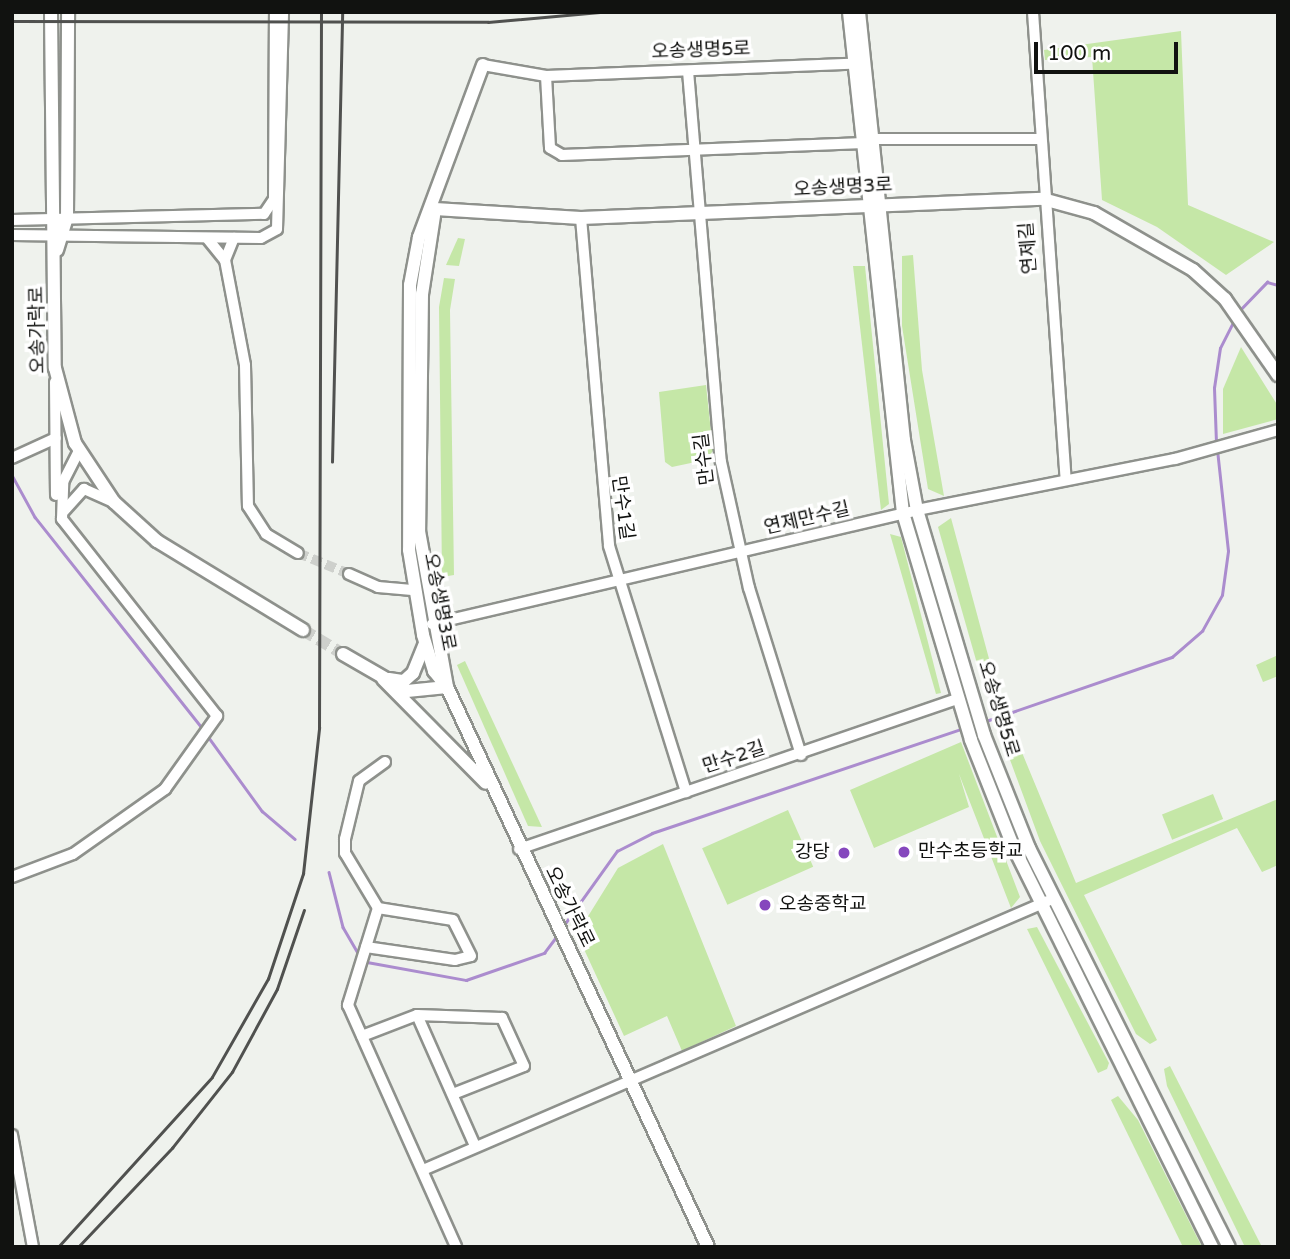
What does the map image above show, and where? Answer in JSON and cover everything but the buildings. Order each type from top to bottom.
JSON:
[{"type":"street","name":"오송가락로","points":[[51,12],[51,219],[58,235]]},
{"type":"street","name":"오송가락로","points":[[68,12],[66,218],[58,235],[55,369],[79,450],[114,502],[189,566],[303,630]]},
{"type":"street","points":[[12,220],[264,214],[274,199],[275,12]]},
{"type":"street","points":[[12,235],[234,238],[270,235],[282,218],[283,12]]},
{"type":"street","points":[[849,12],[862,63]]},
{"type":"street","points":[[859,12],[862,63]]},
{"type":"street","name":"연제길","points":[[1033,12],[1043,200],[1066,480]]},
{"type":"street","name":"오송생명5로","points":[[435,209],[482,65],[545,76],[862,63],[903,513],[971,740],[1212,1247]]},
{"type":"street","name":"만수길","points":[[688,71],[721,462],[739,552],[801,755]]},
{"type":"street","points":[[545,76],[550,148],[562,155],[869,141],[1041,139]]},
{"type":"street","name":"오송생명3로","points":[[435,209],[581,218],[1043,200],[1122,227],[1225,299],[1257,339],[1278,375]]},
{"type":"street","name":"오송생명5로","points":[[874,206],[896,384],[918,510],[984,735],[1048,901],[1229,1247]]},
{"type":"street","name":"오송생명3로","points":[[435,209],[419,237],[410,285],[409,550],[425,644],[447,687]]},
{"type":"street","name":"오송생명3로","points":[[435,209],[419,366],[419,531],[432,624],[447,664],[447,687]]},
{"type":"street","name":"만수1길","points":[[581,218],[601,488],[617,579],[685,792]]},
{"type":"street","points":[[207,238],[225,260],[245,365],[248,506],[267,534],[298,553]]},
{"type":"street","points":[[225,260],[234,238]]},
{"type":"street","points":[[12,877],[73,854],[165,789],[217,716],[62,519],[56,438],[55,369]]},
{"type":"street","name":"연제만수길","points":[[432,624],[903,513],[1066,480],[1278,430]]},
{"type":"street","points":[[12,458],[56,438]]},
{"type":"street","points":[[62,519],[63,482],[79,450]]},
{"type":"street","points":[[62,519],[67,501],[84,489],[114,502]]},
{"type":"street","points":[[349,574],[378,587],[415,590]]},
{"type":"street","points":[[383,679],[404,681],[414,673],[425,644]]},
{"type":"street","points":[[343,654],[407,691],[447,687]]},
{"type":"street","points":[[383,679],[495,794]]},
{"type":"street","name":"오송가락로","points":[[447,687],[519,849],[631,1079],[708,1247]]},
{"type":"street","name":"만수2길","points":[[519,849],[801,755],[959,698]]},
{"type":"street","points":[[385,762],[359,781],[345,839],[345,853],[378,908],[348,1005],[456,1247]]},
{"type":"street","points":[[423,1170],[1048,901]]},
{"type":"street","points":[[365,949],[456,960],[471,956],[453,920],[378,908]]},
{"type":"street","points":[[417,1015],[475,1146]]},
{"type":"street","points":[[362,1036],[417,1015],[502,1018],[524,1066],[453,1094]]},
{"type":"street","points":[[12,1135],[33,1247]]},
{"type":"green space","points":[[1181,31],[1188,205],[1274,242],[1226,275],[1157,227],[1102,200],[1092,57],[1045,60],[1044,50]]},
{"type":"green space","points":[[458,238],[465,239],[459,266],[446,265]]},
{"type":"green space","points":[[913,255],[922,370],[944,496],[928,489],[902,326],[902,256]]},
{"type":"green space","points":[[853,266],[865,266],[889,504],[881,510]]},
{"type":"green space","points":[[444,278],[455,279],[450,310],[454,575],[442,577],[439,307]]},
{"type":"green space","points":[[1241,347],[1278,406],[1278,419],[1223,434],[1223,389]]},
{"type":"green space","points":[[706,385],[713,451],[705,460],[672,467],[665,462],[659,392]]},
{"type":"green space","points":[[951,518],[998,692],[986,695],[938,527]]},
{"type":"green space","points":[[890,534],[901,537],[941,693],[936,694]]},
{"type":"green space","points":[[1278,655],[1278,676],[1263,682],[1256,665]]},
{"type":"green space","points":[[465,661],[542,827],[528,826],[457,665]]},
{"type":"green space","points":[[1011,726],[1076,883],[1278,799],[1278,865],[1262,872],[1237,828],[1084,895],[1157,1040],[1150,1044],[1136,1034],[1040,841],[999,730]]},
{"type":"green space","points":[[961,742],[1020,897],[1011,908],[959,774],[969,807],[874,848],[850,790]]},
{"type":"green space","points":[[1213,794],[1223,819],[1172,840],[1162,815]]},
{"type":"green space","points":[[788,810],[813,867],[727,905],[702,848]]},
{"type":"green space","points":[[663,844],[736,1026],[682,1051],[667,1016],[624,1036],[577,934],[618,868]]},
{"type":"green space","points":[[1037,927],[1109,1063],[1107,1069],[1098,1073],[1027,929]]},
{"type":"green space","points":[[1170,1066],[1262,1247],[1244,1245],[1167,1086],[1164,1069]]},
{"type":"green space","points":[[1118,1096],[1138,1120],[1202,1247],[1183,1247],[1111,1100]]},
{"type":"waterway","points":[[1238,312],[1267,282],[1278,285]]},
{"type":"waterway","points":[[1216,443],[1214,388],[1220,348],[1234,321]]},
{"type":"waterway","points":[[983,722],[1172,657],[1202,631],[1222,595],[1228,551],[1217,450]]},
{"type":"waterway","points":[[12,475],[35,517],[204,730]]},
{"type":"waterway","points":[[564,925],[617,851],[652,833],[964,728]]},
{"type":"waterway","points":[[207,735],[262,811],[295,839]]},
{"type":"waterway","points":[[329,872],[343,927],[359,955]]},
{"type":"waterway","points":[[367,962],[466,980],[544,953],[557,936]]},
{"type":"tunnel","points":[[298,553],[349,574]]},
{"type":"tunnel","points":[[303,630],[343,654]]},
{"type":"railway","points":[[58,1247],[212,1077],[268,979],[303,874],[319,728],[321,12]]},
{"type":"railway","points":[[332,462],[342,12]]},
{"type":"railway","points":[[12,21],[488,22],[600,12]]},
{"type":"railway","points":[[78,1247],[172,1148],[232,1072],[277,989],[304,910]]},
{"type":"place","name":"만수초등학교","points":[[904,852]]},
{"type":"place","name":"강당","points":[[844,853]]},
{"type":"place","name":"오송중학교","points":[[765,905]]}]
